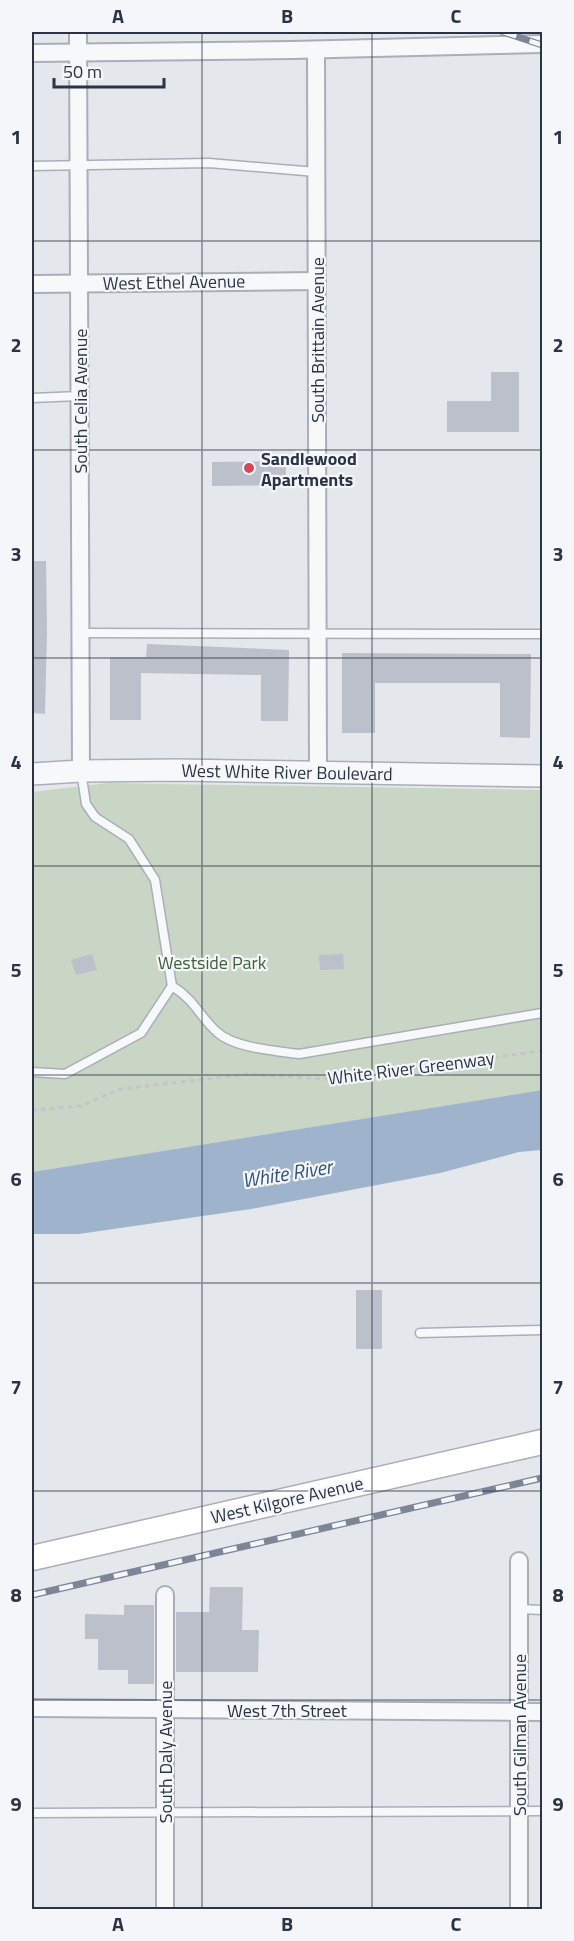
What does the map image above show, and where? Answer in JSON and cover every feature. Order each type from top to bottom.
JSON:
[{"type":"main road","name":"West Kilgore Avenue","points":[[32,1558],[543,1442]]},
{"type":"street","name":"South Celia Avenue","points":[[78,32],[81,771]]},
{"type":"street","points":[[32,53],[316,50],[543,44]]},
{"type":"street","name":"South Brittain Avenue","points":[[316,50],[318,774]]},
{"type":"street","name":"West Ethel Avenue","points":[[32,284],[317,281]]},
{"type":"street","name":"West White River Boulevard","points":[[32,774],[81,771],[543,776]]},
{"type":"street","name":"South Gilman Avenue","points":[[519,1561],[519,1910]]},
{"type":"street","name":"South Daly Avenue","points":[[165,1595],[165,1910]]},
{"type":"street","name":"West 7th Street","points":[[32,1708],[543,1712]]},
{"type":"lane","points":[[32,166],[209,163],[316,172]]},
{"type":"lane","points":[[32,398],[79,396]]},
{"type":"lane","points":[[81,633],[543,634]]},
{"type":"lane","points":[[32,1072],[65,1074],[141,1033],[171,986],[155,880],[129,839],[95,817],[86,804],[81,771]]},
{"type":"lane","points":[[171,986],[188,996],[218,1034],[264,1049],[298,1054],[543,1013]]},
{"type":"lane","points":[[420,1333],[543,1330]]},
{"type":"lane","points":[[519,1609],[543,1610]]},
{"type":"lane","points":[[32,1813],[543,1811]]},
{"type":"path","name":"White River Greenway","points":[[32,1110],[81,1106],[120,1089],[247,1074],[327,1079],[543,1051]]},
{"type":"green space","name":"Westside Park","points":[[108,783],[542,790],[542,1090],[32,1172],[32,792]]},
{"type":"water","name":"White River","points":[[542,1090],[542,1150],[519,1152],[440,1173],[251,1209],[79,1234],[32,1234],[32,1172]]},
{"type":"building","points":[[491,372],[519,372],[519,432],[447,432],[447,401],[491,401]]},
{"type":"building","name":"Sandlewood Apartments","points":[[286,461],[286,485],[212,486],[212,462]]},
{"type":"building","points":[[32,561],[46,561],[45,714],[32,713]]},
{"type":"building","points":[[147,644],[289,650],[288,721],[261,721],[261,675],[141,673],[141,720],[110,720],[110,657],[146,657]]},
{"type":"building","points":[[342,653],[531,654],[530,738],[500,737],[500,683],[375,683],[375,733],[342,733]]},
{"type":"building","points":[[92,954],[97,970],[76,975],[71,960]]},
{"type":"building","points":[[343,954],[344,969],[320,970],[319,955]]},
{"type":"building","points":[[356,1290],[382,1290],[382,1349],[356,1349]]},
{"type":"building","points":[[210,1587],[243,1587],[242,1630],[259,1630],[258,1672],[176,1672],[176,1612],[209,1612]]},
{"type":"building","points":[[124,1605],[154,1605],[154,1684],[128,1684],[128,1670],[98,1670],[98,1639],[85,1639],[85,1614],[124,1615]]},
{"type":"railway","points":[[503,32],[542,45]]},
{"type":"railway","points":[[32,1595],[542,1478]]},
{"type":"place","name":"Sandlewood Apartments","points":[[249,468]]}]
